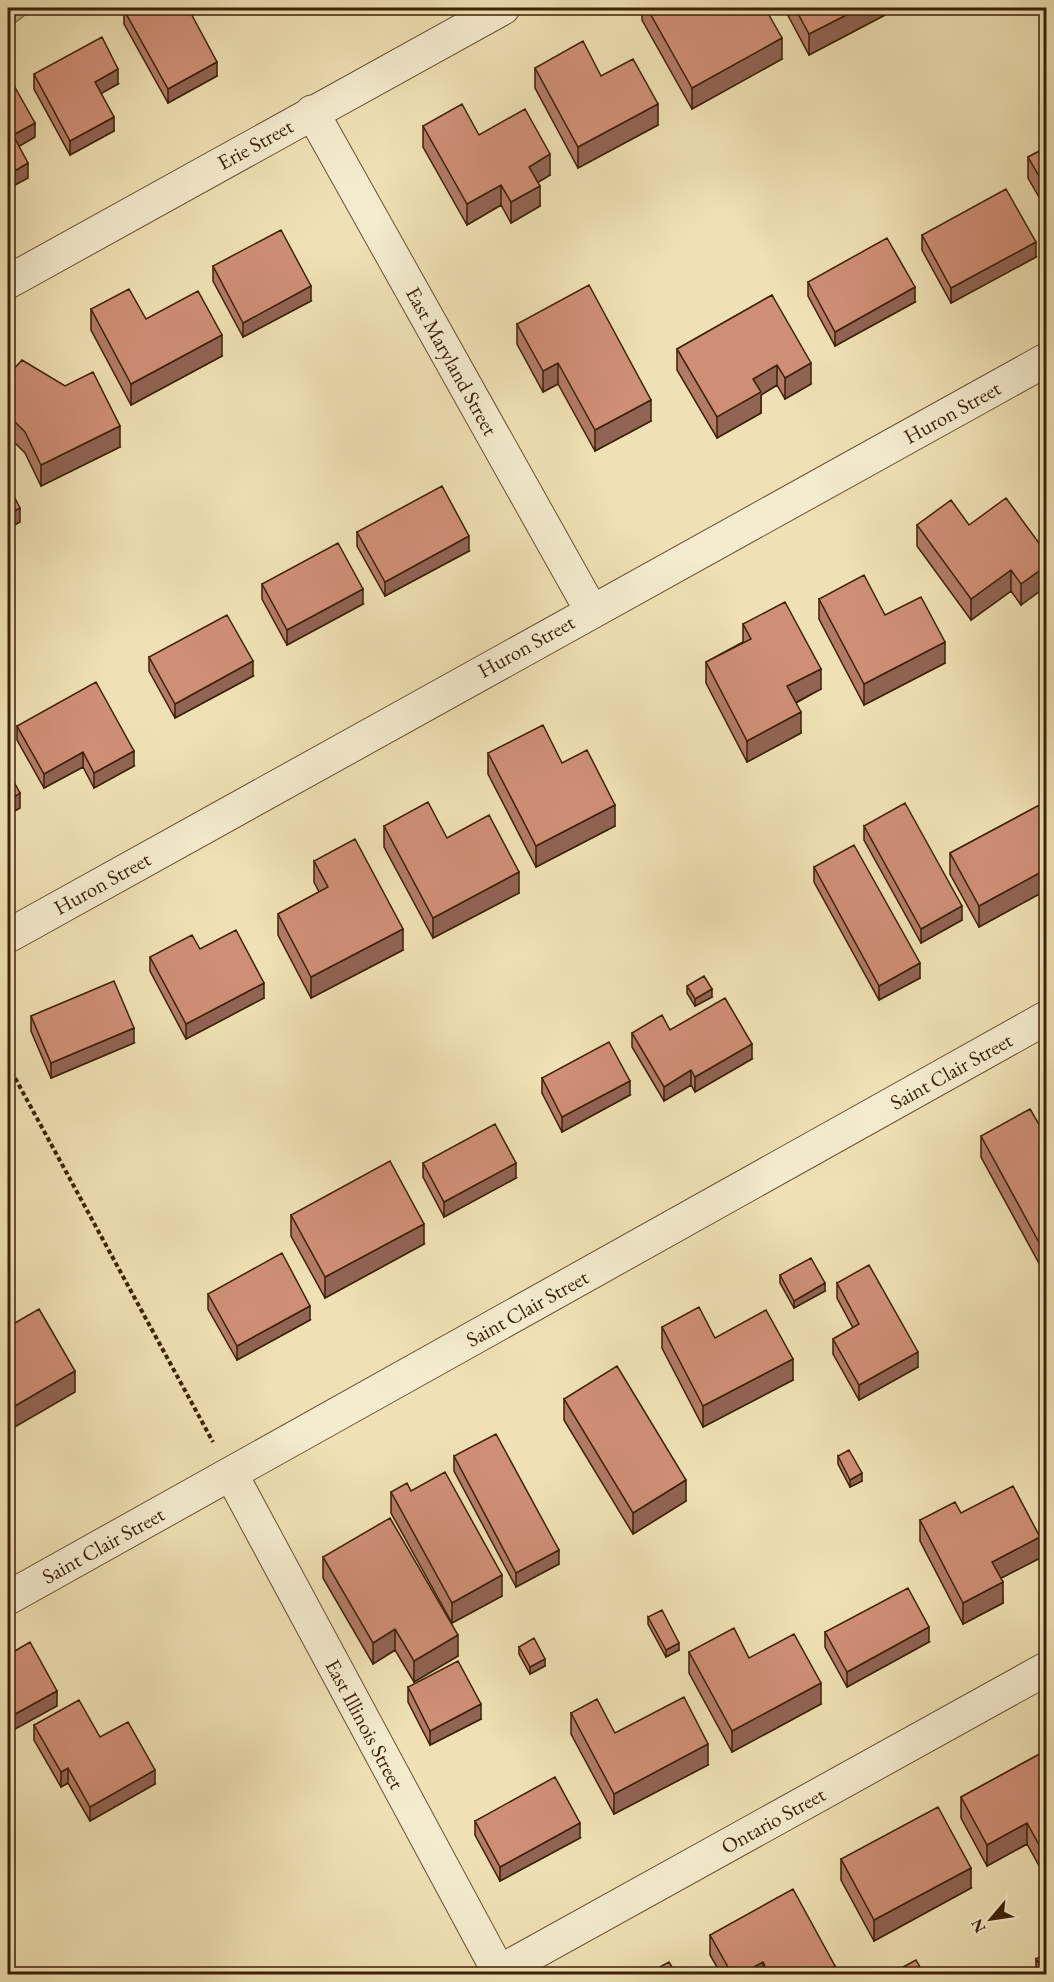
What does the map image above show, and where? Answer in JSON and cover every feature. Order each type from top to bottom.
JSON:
[{"type":"street","name":"Erie Street","points":[[8,282],[503,8]]},
{"type":"street","name":"East Maryland Street","points":[[312,112],[591,610]]},
{"type":"street","name":"Huron Street","points":[[8,936],[591,610],[1047,360]]},
{"type":"street","name":"Saint Clair Street","points":[[8,1598],[1047,1018]]},
{"type":"street","name":"East Illinois Street","points":[[231,1474],[499,1973]]},
{"type":"street","name":"Ontario Street","points":[[499,1973],[1047,1669]]},
{"type":"path","points":[[8,1065],[231,1474]]},
{"type":"green space","points":[[8,8],[34,8],[8,28]]},
{"type":"building","points":[[128,8],[188,8],[217,62],[168,89],[124,10]]},
{"type":"building","points":[[647,8],[765,8],[782,38],[692,88]]},
{"type":"building","points":[[795,8],[860,8],[809,34]]},
{"type":"building","points":[[102,37],[118,69],[95,82],[114,117],[70,141],[34,74]]},
{"type":"building","points":[[583,41],[601,76],[633,59],[658,104],[578,147],[535,68]]},
{"type":"building","points":[[12,82],[35,123],[13,135],[28,163],[8,175],[8,84]]},
{"type":"building","points":[[462,104],[479,135],[525,109],[550,154],[529,167],[540,186],[511,202],[501,185],[467,204],[423,126]]},
{"type":"building","points":[[1047,147],[1047,190],[1028,157]]},
{"type":"building","points":[[1006,189],[1036,242],[951,288],[922,235]]},
{"type":"building","points":[[281,230],[311,286],[243,323],[213,266]]},
{"type":"building","points":[[887,238],[915,287],[835,332],[808,282]]},
{"type":"building","points":[[589,285],[651,400],[595,430],[558,363],[543,371],[517,324]]},
{"type":"building","points":[[129,289],[146,319],[198,291],[222,335],[131,384],[91,309]]},
{"type":"building","points":[[772,295],[811,363],[785,378],[777,365],[753,379],[761,392],[717,417],[677,349]]},
{"type":"building","points":[[22,360],[65,386],[93,372],[120,426],[41,465],[25,432],[8,415],[8,375]]},
{"type":"building","points":[[8,485],[20,508],[8,514]]},
{"type":"building","points":[[442,486],[469,536],[385,582],[357,532]]},
{"type":"building","points":[[1006,498],[1047,554],[1047,565],[1021,584],[1011,570],[971,599],[917,525],[951,500],[969,525]]},
{"type":"building","points":[[338,543],[363,589],[287,630],[262,584]]},
{"type":"building","points":[[864,575],[885,615],[921,597],[945,642],[864,684],[819,599]]},
{"type":"building","points":[[785,602],[821,669],[787,686],[801,712],[747,741],[706,662],[751,639],[743,624]]},
{"type":"building","points":[[227,615],[253,661],[175,704],[149,657]]},
{"type":"building","points":[[96,682],[134,751],[94,773],[83,752],[44,774],[17,726]]},
{"type":"building","points":[[543,725],[562,763],[587,750],[615,805],[536,846],[488,753]]},
{"type":"building","points":[[8,771],[20,793],[8,801]]},
{"type":"building","points":[[1047,801],[1047,876],[1043,871],[979,906],[950,853]]},
{"type":"building","points":[[428,802],[447,838],[489,815],[519,872],[433,918],[384,826]]},
{"type":"building","points":[[905,803],[962,906],[921,929],[864,826]]},
{"type":"building","points":[[355,839],[403,929],[311,977],[278,914],[328,887],[314,861]]},
{"type":"building","points":[[854,845],[920,963],[879,986],[814,867]]},
{"type":"building","points":[[236,930],[264,983],[186,1024],[150,957],[192,935],[200,949]]},
{"type":"building","points":[[704,976],[712,989],[695,999],[687,986]]},
{"type":"building","points":[[114,981],[134,1028],[51,1063],[31,1016]]},
{"type":"building","points":[[725,998],[752,1044],[695,1077],[691,1070],[664,1087],[632,1033],[662,1015],[670,1030]]},
{"type":"building","points":[[609,1042],[630,1081],[562,1117],[542,1078]]},
{"type":"building","points":[[1030,1109],[1047,1138],[1047,1243],[1041,1246],[981,1136]]},
{"type":"building","points":[[495,1124],[516,1163],[444,1202],[423,1163]]},
{"type":"building","points":[[390,1161],[424,1224],[325,1277],[291,1215]]},
{"type":"building","points":[[282,1253],[310,1306],[237,1346],[208,1294]]},
{"type":"building","points":[[811,1258],[825,1283],[794,1301],[780,1275]]},
{"type":"building","points":[[869,1265],[918,1352],[859,1385],[833,1339],[859,1324],[837,1283]]},
{"type":"building","points":[[699,1307],[715,1338],[766,1310],[793,1359],[703,1406],[662,1327]]},
{"type":"building","points":[[39,1309],[75,1371],[8,1410],[8,1327]]},
{"type":"building","points":[[617,1366],[686,1480],[633,1513],[564,1399]]},
{"type":"building","points":[[496,1434],[559,1550],[516,1573],[454,1456]]},
{"type":"building","points":[[849,1450],[862,1473],[850,1480],[838,1456]]},
{"type":"building","points":[[445,1472],[502,1575],[452,1603],[391,1492],[407,1483],[411,1491]]},
{"type":"building","points":[[1013,1486],[1040,1537],[992,1562],[1003,1582],[963,1603],[920,1520],[955,1502],[961,1513]]},
{"type":"building","points":[[390,1518],[458,1635],[414,1661],[395,1629],[373,1643],[323,1557]]},
{"type":"building","points":[[908,1588],[929,1627],[847,1672],[825,1632]]},
{"type":"building","points":[[662,1610],[679,1643],[666,1650],[648,1617]]},
{"type":"building","points":[[734,1628],[749,1658],[794,1634],[821,1683],[732,1731],[689,1652]]},
{"type":"building","points":[[534,1638],[545,1659],[530,1667],[519,1647]]},
{"type":"building","points":[[30,1642],[57,1691],[8,1718],[8,1655]]},
{"type":"building","points":[[458,1661],[481,1704],[430,1731],[408,1687]]},
{"type":"building","points":[[684,1697],[708,1744],[614,1794],[571,1713],[597,1699],[615,1733]]},
{"type":"building","points":[[79,1700],[100,1737],[128,1722],[155,1770],[90,1807],[68,1768],[61,1772],[34,1725]]},
{"type":"building","points":[[1047,1750],[1047,1859],[1027,1823],[987,1845],[961,1797]]},
{"type":"building","points":[[555,1777],[580,1823],[500,1867],[475,1821]]},
{"type":"building","points":[[938,1807],[971,1868],[874,1920],[841,1859]]},
{"type":"building","points":[[793,1889],[835,1966],[820,1974],[769,1974],[763,1962],[741,1974],[732,1974],[710,1935]]},
{"type":"building","points":[[1047,1953],[1047,1974],[1045,1974],[1036,1959]]},
{"type":"building","points":[[916,1960],[924,1974],[890,1974]]},
{"type":"building","points":[[669,1962],[676,1974],[647,1974]]}]
